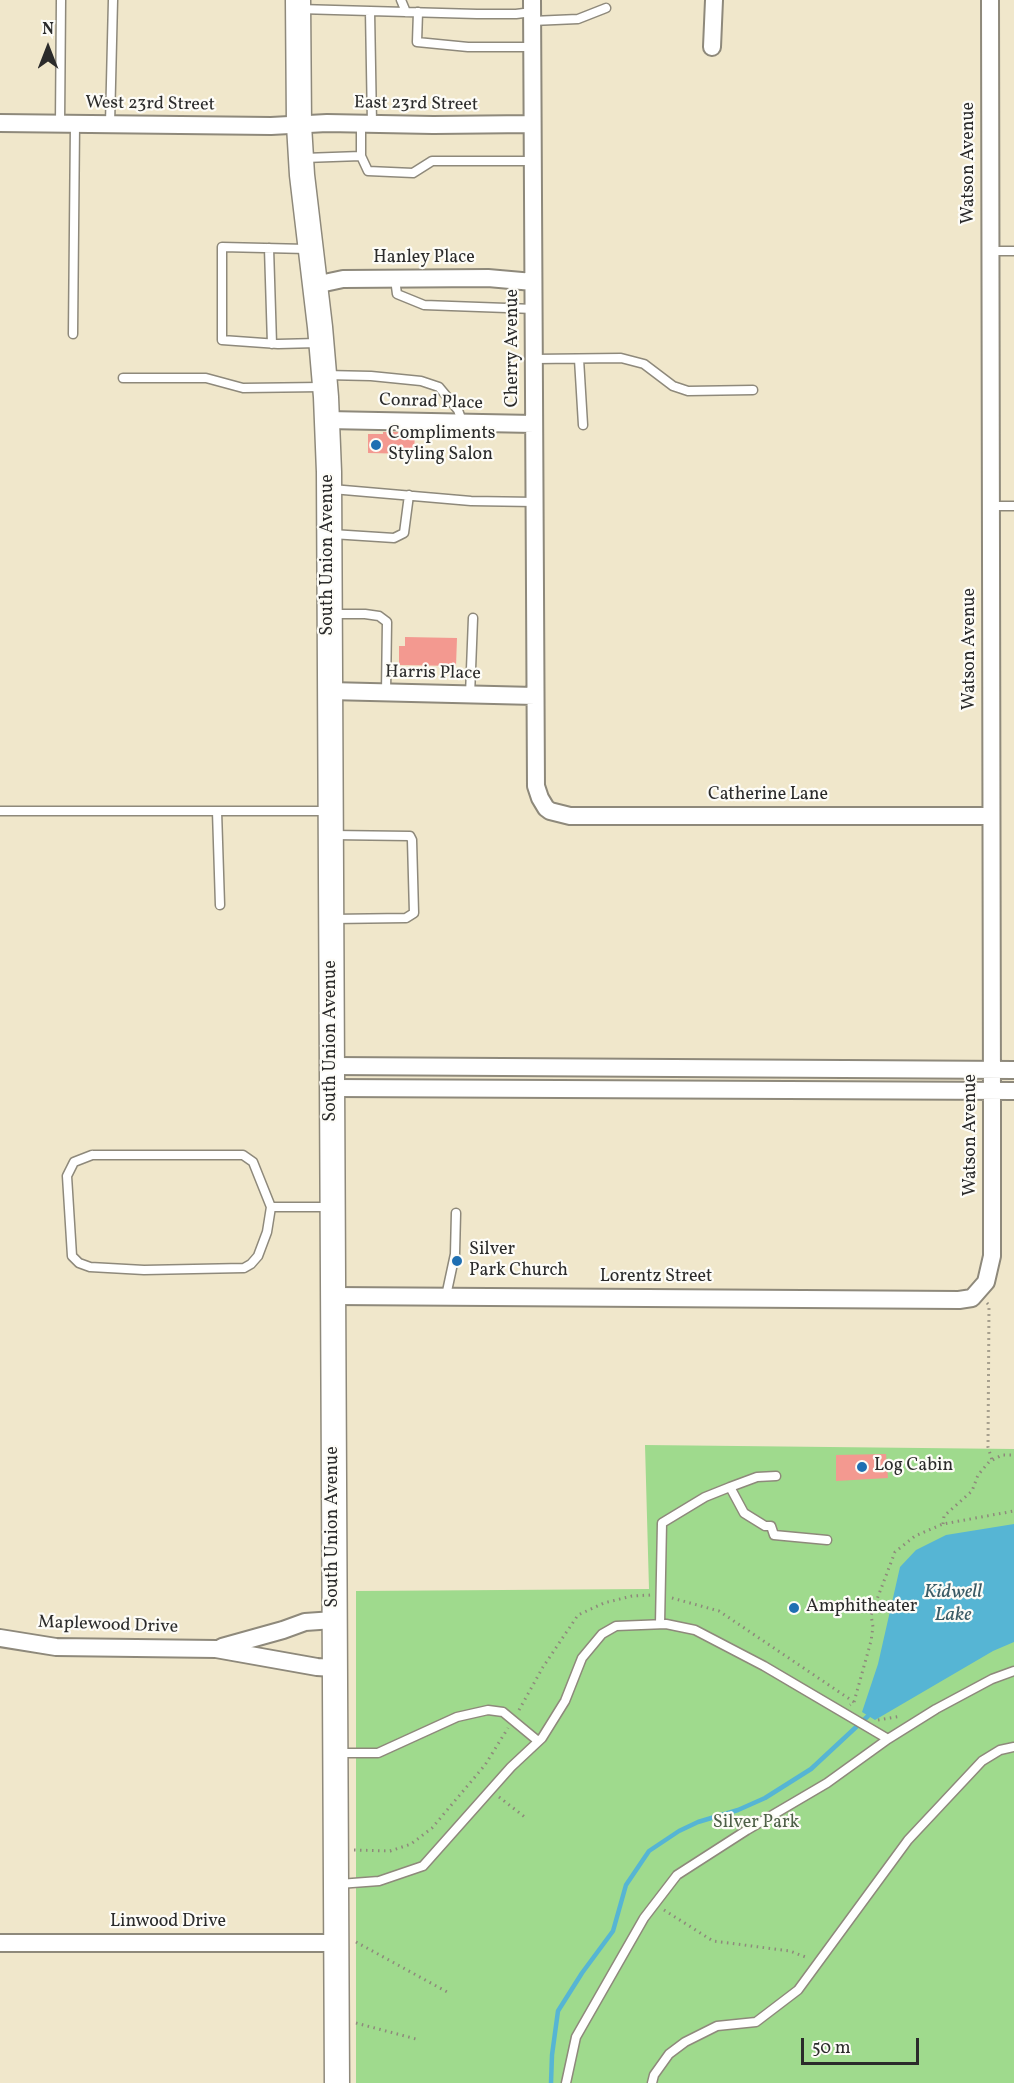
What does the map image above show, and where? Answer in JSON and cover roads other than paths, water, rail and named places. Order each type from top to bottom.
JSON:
[{"type":"main road","name":"South Union Avenue","points":[[298,4],[301,158],[325,381],[329,489],[335,1884],[346,1942],[337,2083]]},
{"type":"street","points":[[712,47],[714,0]]},
{"type":"street","name":"Watson Avenue","points":[[983,1300],[992,1256],[990,0]]},
{"type":"street","name":"Cherry Avenue","points":[[532,11],[536,786],[546,808]]},
{"type":"street","name":"West 23rd Street","points":[[0,123],[270,126],[299,124]]},
{"type":"street","name":"East 23rd Street","points":[[299,124],[532,124]]},
{"type":"street","name":"Hanley Place","points":[[315,285],[343,279],[488,278],[533,282]]},
{"type":"street","name":"Conrad Place","points":[[327,420],[534,424]]},
{"type":"street","name":"Harris Place","points":[[330,691],[536,696]]},
{"type":"street","name":"Catherine Lane","points":[[546,808],[570,816],[991,816]]},
{"type":"street","points":[[332,1077],[482,1066],[1014,1070]]},
{"type":"street","points":[[482,1066],[482,1088]]},
{"type":"street","points":[[607,1067],[608,1089]]},
{"type":"street","points":[[734,1089],[735,1068]]},
{"type":"street","points":[[859,1069],[859,1090]]},
{"type":"street","points":[[332,1077],[482,1088],[1014,1090]]},
{"type":"street","name":"Lorentz Street","points":[[333,1296],[959,1300],[972,1298],[983,1300]]},
{"type":"street","name":"Maplewood Drive","points":[[216,1648],[257,1638],[305,1622],[334,1620]]},
{"type":"street","name":"Maplewood Drive","points":[[0,1638],[56,1647],[216,1648],[317,1667],[334,1668]]},
{"type":"street","name":"Linwood Drive","points":[[0,1943],[346,1942]]},
{"type":"lane","points":[[61,0],[68,123],[73,334]]},
{"type":"lane","points":[[110,124],[113,0]]},
{"type":"lane","points":[[401,0],[406,12]]},
{"type":"lane","points":[[298,4],[370,11],[516,14],[532,11],[578,19],[606,8]]},
{"type":"lane","points":[[370,11],[366,124],[361,156],[368,171],[413,173],[432,160],[533,161]]},
{"type":"lane","points":[[418,12],[417,42],[468,47],[532,47]]},
{"type":"lane","points":[[301,158],[361,156]]},
{"type":"lane","points":[[311,249],[222,248],[222,340],[272,344],[321,343]]},
{"type":"lane","points":[[268,248],[272,344]]},
{"type":"lane","points":[[990,251],[1014,251]]},
{"type":"lane","points":[[395,279],[397,294],[424,305],[534,309]]},
{"type":"lane","points":[[534,359],[621,358],[644,364],[673,386],[688,391],[753,390]]},
{"type":"lane","points":[[579,359],[583,425]]},
{"type":"lane","points":[[123,378],[206,378],[243,388],[371,376],[421,381],[439,387],[458,410],[463,424]]},
{"type":"lane","points":[[329,489],[471,501],[535,502]]},
{"type":"lane","points":[[329,534],[394,538],[404,533],[409,495]]},
{"type":"lane","points":[[990,506],[1014,506]]},
{"type":"lane","points":[[329,614],[365,614],[379,616],[387,621],[386,693]]},
{"type":"lane","points":[[470,695],[472,618]]},
{"type":"lane","points":[[0,811],[330,811]]},
{"type":"lane","points":[[217,811],[219,905]]},
{"type":"lane","points":[[330,836],[410,836],[414,914],[412,916],[331,920]]},
{"type":"lane","points":[[92,1155],[243,1155],[253,1162],[271,1207],[267,1232],[258,1256],[244,1268],[144,1270],[90,1267],[79,1263],[72,1256],[67,1176],[74,1162],[92,1155]]},
{"type":"lane","points":[[271,1207],[333,1208]]},
{"type":"lane","points":[[446,1296],[455,1254],[456,1213]]},
{"type":"lane","points":[[660,1624],[662,1523],[705,1497],[757,1477],[776,1476]]},
{"type":"lane","points":[[730,1487],[744,1513],[765,1526],[771,1526],[774,1535],[826,1540]]},
{"type":"lane","points":[[335,1884],[379,1881],[423,1866],[511,1767],[538,1741],[565,1701],[582,1659],[602,1634],[616,1626],[660,1624],[695,1630],[764,1666],[888,1739]]},
{"type":"lane","points":[[566,2083],[576,2037],[644,1918],[677,1875],[747,1830],[826,1784],[888,1739],[936,1709],[992,1679],[1014,1671]]},
{"type":"lane","points":[[335,1753],[378,1753],[457,1717],[488,1710],[503,1712],[538,1741]]},
{"type":"lane","points":[[652,2083],[654,2075],[669,2054],[685,2042],[717,2026],[756,2022],[798,1990],[908,1840],[982,1761],[1000,1750],[1014,1747]]},
{"type":"water","name":"Kidwell Lake","points":[[1014,1524],[1014,1642],[993,1651],[875,1720],[862,1712],[878,1664],[900,1567],[916,1550],[946,1535]]},
{"type":"waterway","points":[[551,2083],[558,2011],[613,1931],[626,1885],[649,1851],[679,1831],[698,1822],[738,1810],[765,1798],[811,1769],[868,1716]]},
{"type":"place","name":"Compliments Styling Salon","points":[[376,445]]},
{"type":"place","name":"Silver Park Church","points":[[457,1261]]},
{"type":"place","name":"Log Cabin","points":[[862,1467]]},
{"type":"place","name":"Amphitheater","points":[[794,1608]]},
{"type":"park label","name":"Silver Park","points":[[756,1824]]}]
